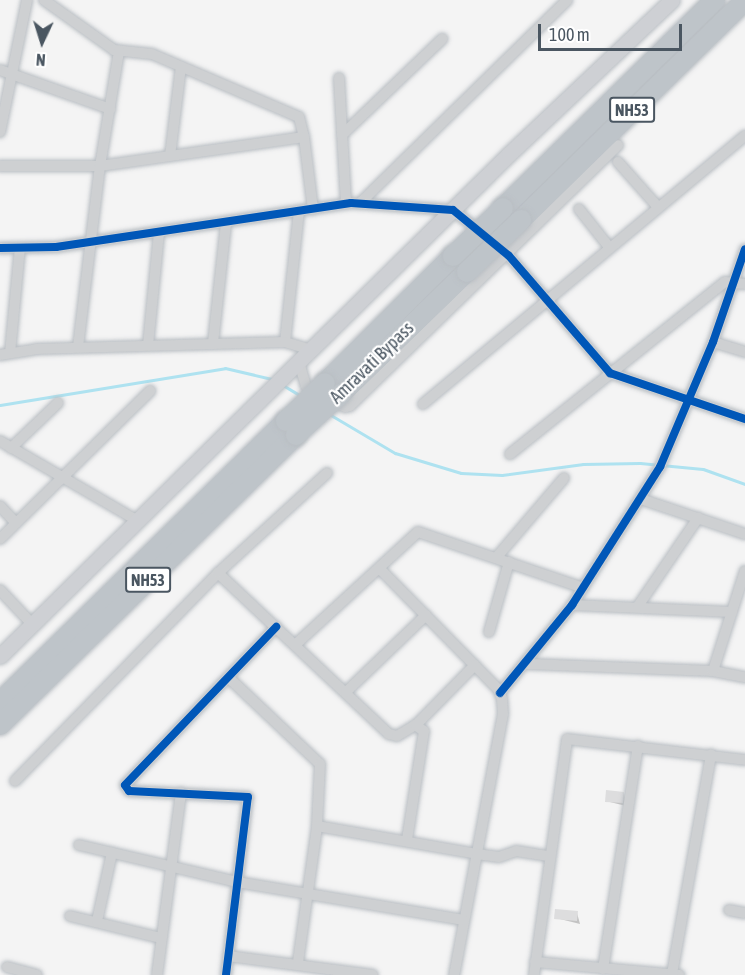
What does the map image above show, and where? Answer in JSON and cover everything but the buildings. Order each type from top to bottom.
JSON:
[{"type":"highway","name":"Amravati Bypass","points":[[0,725],[139,578],[291,428],[325,383],[715,0]]},
{"type":"highway","name":"Amravati Bypass","points":[[291,428],[342,393],[745,1]]},
{"type":"highway","name":"Amravati Bypass","points":[[0,702],[139,578]]},
{"type":"main road","points":[[0,656],[453,210],[672,0]]},
{"type":"street","points":[[0,132],[5,71],[27,0]]},
{"type":"street","points":[[44,0],[119,51],[148,53],[299,117],[304,137],[313,209]]},
{"type":"street","points":[[360,203],[567,0]]},
{"type":"street","points":[[342,135],[442,39]]},
{"type":"street","points":[[78,347],[100,166],[119,51]]},
{"type":"street","points":[[170,156],[182,67]]},
{"type":"street","points":[[5,71],[110,109]]},
{"type":"street","points":[[339,78],[346,204]]},
{"type":"street","points":[[423,404],[657,206],[745,136]]},
{"type":"street","points":[[0,166],[100,166],[304,137]]},
{"type":"street","points":[[299,362],[306,386],[345,407],[350,406],[509,256],[618,145]]},
{"type":"street","points":[[618,162],[657,206]]},
{"type":"street","points":[[0,248],[90,242],[346,204],[453,210],[509,256],[610,373],[745,419]]},
{"type":"street","points":[[579,209],[609,247]]},
{"type":"street","points":[[285,342],[299,211]]},
{"type":"street","points":[[213,344],[226,223]]},
{"type":"street","points":[[148,345],[159,233]]},
{"type":"street","points":[[20,248],[5,354],[78,347],[285,342],[310,350]]},
{"type":"street","points":[[500,693],[528,664],[572,605],[660,467],[740,282],[745,249]]},
{"type":"street","points":[[510,454],[725,282],[740,282]]},
{"type":"street","points":[[713,342],[745,352]]},
{"type":"street","points":[[0,539],[150,391]]},
{"type":"street","points":[[11,448],[58,402]]},
{"type":"street","points":[[0,441],[138,520]]},
{"type":"street","points":[[15,781],[218,573],[327,473]]},
{"type":"street","points":[[495,558],[564,478]]},
{"type":"street","points":[[641,499],[745,534]]},
{"type":"street","points":[[0,506],[16,523]]},
{"type":"street","points":[[638,606],[698,518]]},
{"type":"street","points":[[295,645],[418,532],[583,588]]},
{"type":"street","points":[[489,632],[509,562]]},
{"type":"street","points":[[379,567],[500,693],[503,714],[454,975]]},
{"type":"street","points":[[713,671],[745,571]]},
{"type":"street","points":[[218,573],[392,736],[416,725],[475,665]]},
{"type":"street","points":[[0,590],[32,624]]},
{"type":"street","points":[[572,605],[638,606],[732,612]]},
{"type":"street","points":[[346,692],[426,615]]},
{"type":"street","points":[[226,975],[248,797],[129,791],[125,785],[276,627]]},
{"type":"street","points":[[528,664],[713,671],[745,677]]},
{"type":"street","points":[[229,678],[320,764],[317,826],[298,962]]},
{"type":"street","points":[[407,840],[425,733],[416,725]]},
{"type":"street","points":[[534,975],[567,739],[711,754],[745,760]]},
{"type":"street","points":[[603,969],[638,746]]},
{"type":"street","points":[[536,962],[676,975],[711,754]]},
{"type":"street","points":[[157,975],[181,793]]},
{"type":"street","points":[[317,826],[498,857],[516,851],[549,856]]},
{"type":"street","points":[[79,845],[237,882],[464,920]]},
{"type":"street","points":[[97,921],[112,853]]},
{"type":"street","points":[[729,910],[745,913]]},
{"type":"street","points":[[70,916],[161,938]]},
{"type":"street","points":[[228,956],[298,962],[373,975]]},
{"type":"street","points":[[7,967],[38,975]]},
{"type":"waterway","points":[[0,405],[225,368],[272,379]]},
{"type":"waterway","points":[[281,384],[301,396]]},
{"type":"waterway","points":[[329,414],[395,453],[461,473],[502,475],[583,464],[640,463],[703,469],[745,484]]},
{"type":"cycle path","points":[[0,248],[56,247],[351,203],[453,210],[509,256],[610,373],[745,419]]},
{"type":"cycle path","points":[[500,693],[572,605],[660,467],[713,342],[745,249]]},
{"type":"cycle path","points":[[226,975],[248,797],[129,791],[125,785],[276,627]]}]
